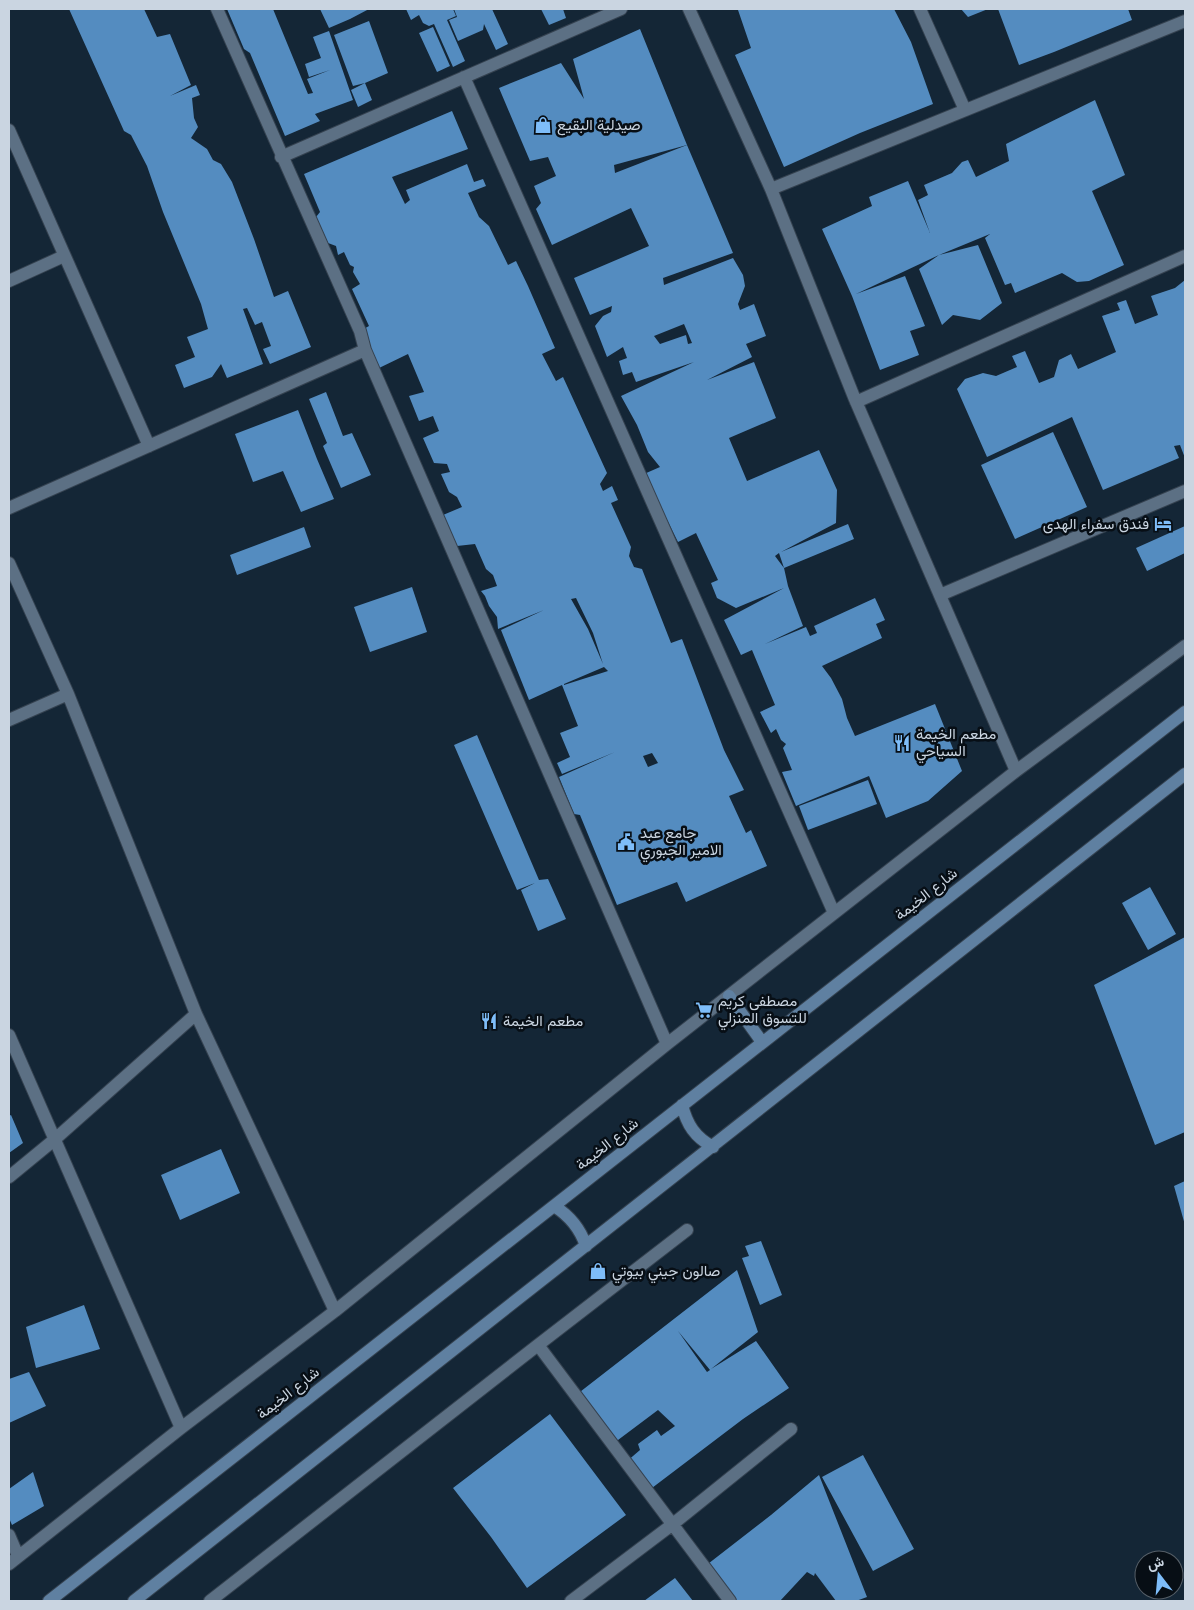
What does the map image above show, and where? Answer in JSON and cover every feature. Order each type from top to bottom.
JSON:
[{"type":"street","points":[[217,9],[281,157],[360,331],[365,350],[667,1044]]},
{"type":"street","points":[[281,157],[621,9]]},
{"type":"street","points":[[689,9],[770,189],[856,402],[1016,771]]},
{"type":"street","points":[[920,9],[965,110]]},
{"type":"street","points":[[770,189],[1185,21]]},
{"type":"street","points":[[464,77],[834,913]]},
{"type":"street","points":[[9,130],[149,446]]},
{"type":"street","points":[[9,281],[64,256]]},
{"type":"street","points":[[856,402],[1185,256]]},
{"type":"street","points":[[9,508],[365,350]]},
{"type":"street","points":[[940,595],[1185,491]]},
{"type":"street","points":[[9,563],[68,694],[196,1014],[335,1311]]},
{"type":"street","points":[[9,1535],[14,1560],[181,1428],[335,1311],[667,1044],[834,913],[1016,771],[1185,646]]},
{"type":"street","points":[[9,720],[68,694]]},
{"type":"street","name":"شارع الخيمة","points":[[49,1601],[1185,712]]},
{"type":"street","points":[[134,1601],[1185,774]]},
{"type":"street","points":[[729,996],[762,1042]]},
{"type":"street","points":[[9,1177],[54,1140],[196,1014]]},
{"type":"street","points":[[9,1035],[181,1428]]},
{"type":"street","points":[[682,1106],[692,1131],[712,1147]]},
{"type":"street","points":[[554,1206],[575,1223],[582,1234],[586,1246]]},
{"type":"street","points":[[210,1601],[687,1230]]},
{"type":"street","points":[[538,1345],[730,1601]]},
{"type":"street","points":[[571,1601],[673,1524],[791,1429]]},
{"type":"building","points":[[69,9],[144,9],[157,37],[170,34],[191,85],[170,96],[196,85],[200,95],[192,98],[194,118],[198,127],[191,138],[207,149],[213,160],[221,164],[232,182],[274,297],[288,291],[311,347],[270,364],[263,349],[271,346],[262,322],[255,325],[247,308],[243,309],[263,364],[227,378],[221,364],[212,377],[184,388],[175,365],[195,357],[187,337],[208,329],[201,304],[163,212],[147,166],[131,135],[124,131]]},
{"type":"building","points":[[227,9],[273,9],[308,94],[313,93],[307,79],[330,70],[309,77],[305,64],[321,58],[313,37],[329,31],[353,100],[315,114],[320,121],[285,136],[250,53],[244,49]]},
{"type":"building","points":[[320,9],[369,9],[329,28]]},
{"type":"building","points":[[406,9],[453,9],[456,16],[447,20],[465,61],[453,67],[434,24],[429,26],[423,23],[419,15],[411,20]]},
{"type":"building","points":[[454,9],[492,9],[508,44],[496,50],[484,24],[483,30],[458,41],[449,20],[457,17]]},
{"type":"building","points":[[541,9],[563,9],[566,18],[549,25]]},
{"type":"building","points":[[735,9],[894,9],[911,42],[933,104],[860,133],[784,167],[735,55],[751,48],[738,10]]},
{"type":"building","points":[[961,9],[988,9],[968,17]]},
{"type":"building","points":[[998,9],[1128,9],[1132,20],[1019,65]]},
{"type":"building","points":[[369,21],[388,73],[353,86],[334,35]]},
{"type":"building","points":[[433,27],[450,66],[437,72],[419,33]]},
{"type":"building","points":[[640,29],[733,253],[663,278],[664,285],[733,258],[743,275],[745,286],[738,304],[740,310],[754,304],[766,336],[746,344],[752,357],[707,380],[754,362],[776,418],[729,438],[747,481],[819,450],[837,490],[836,523],[781,552],[848,524],[854,539],[784,568],[788,586],[803,626],[765,644],[806,627],[810,636],[817,633],[814,626],[875,598],[885,620],[876,624],[882,638],[822,666],[842,699],[847,718],[855,736],[935,704],[962,771],[928,801],[886,818],[869,776],[796,806],[782,772],[792,770],[783,748],[786,744],[781,740],[776,729],[771,733],[760,712],[775,705],[752,650],[741,655],[724,620],[784,588],[736,608],[717,598],[711,583],[718,580],[696,533],[678,542],[644,474],[660,467],[648,452],[637,425],[621,396],[694,362],[636,382],[632,372],[623,375],[619,361],[627,358],[623,347],[607,357],[595,326],[603,316],[611,312],[612,306],[590,315],[574,278],[649,246],[631,208],[552,245],[536,209],[541,203],[534,186],[556,176],[548,157],[530,161],[499,88],[561,63],[584,99],[573,59]],"holes":[[[687,145],[615,173],[614,165]],[[684,324],[692,343],[688,344],[686,335],[660,344],[654,336]],[[779,553],[784,568],[775,556]]]},
{"type":"building","points":[[365,83],[372,100],[358,107],[351,90]]},
{"type":"building","points":[[1095,100],[1125,175],[1092,191],[1124,265],[1089,281],[1077,282],[1062,273],[1015,293],[1011,283],[1005,285],[985,238],[990,234],[939,255],[856,294],[905,276],[925,326],[910,331],[919,355],[880,370],[852,296],[822,229],[872,206],[869,197],[908,181],[930,233],[918,200],[928,195],[924,185],[952,173],[962,162],[968,160],[976,177],[1009,161],[1006,144]]},
{"type":"building","points":[[452,111],[468,149],[392,177],[405,204],[410,200],[406,190],[467,164],[474,182],[483,179],[486,186],[468,193],[479,217],[489,226],[508,265],[516,261],[528,286],[555,348],[542,354],[556,381],[563,377],[607,473],[600,484],[603,491],[612,486],[618,500],[611,503],[631,547],[629,556],[634,567],[642,569],[671,643],[682,639],[724,750],[744,790],[729,796],[746,833],[751,830],[767,866],[686,902],[677,882],[617,905],[580,815],[574,814],[559,777],[615,752],[562,774],[557,763],[570,757],[560,733],[578,726],[562,685],[529,700],[501,630],[544,610],[498,629],[497,617],[481,591],[497,586],[493,575],[486,569],[475,544],[457,546],[443,515],[462,507],[457,497],[449,492],[441,474],[450,472],[447,464],[434,463],[423,438],[439,431],[433,416],[419,421],[409,396],[424,392],[408,354],[377,369],[360,331],[369,326],[352,289],[360,284],[353,272],[354,267],[350,265],[344,252],[338,255],[336,246],[328,243],[316,217],[320,212],[304,174]],"holes":[[[576,598],[593,633],[603,664],[588,629],[571,599]],[[604,667],[608,671],[564,685]],[[652,753],[658,763],[648,767],[643,756]]]},
{"type":"building","points":[[978,245],[1002,303],[980,320],[953,315],[942,325],[919,269],[939,255]]},
{"type":"building","points":[[1185,280],[1185,458],[1180,445],[1174,446],[1179,458],[1103,490],[1072,417],[987,457],[957,389],[965,379],[983,373],[996,376],[1017,367],[1012,356],[1025,351],[1039,383],[1054,377],[1059,360],[1071,354],[1078,369],[1116,352],[1102,316],[1120,310],[1117,303],[1126,300],[1135,324],[1158,315],[1151,296],[1175,288]]},
{"type":"building","points":[[326,392],[343,436],[352,433],[371,475],[341,488],[323,446],[327,443],[309,399]]},
{"type":"building","points":[[298,410],[334,499],[301,512],[283,471],[253,482],[235,434]]},
{"type":"building","points":[[1053,432],[1087,507],[1015,539],[981,465]]},
{"type":"building","points":[[1185,526],[1185,553],[1147,571],[1136,548]]},
{"type":"building","points":[[304,527],[311,547],[237,575],[230,555]]},
{"type":"building","points":[[412,587],[427,632],[370,652],[354,607]]},
{"type":"building","points":[[477,735],[539,880],[548,879],[566,919],[538,931],[521,890],[535,883],[517,890],[454,745]]},
{"type":"building","points":[[868,780],[877,804],[808,830],[799,806]]},
{"type":"building","points":[[1150,887],[1176,934],[1148,950],[1122,903]]},
{"type":"building","points":[[1185,937],[1185,1132],[1155,1145],[1094,985]]},
{"type":"building","points":[[11,1115],[23,1143],[9,1153],[9,1116]]},
{"type":"building","points":[[221,1149],[240,1193],[180,1220],[161,1175]]},
{"type":"building","points":[[1185,1181],[1185,1225],[1174,1186]]},
{"type":"building","points":[[761,1241],[782,1295],[760,1305],[742,1258],[749,1256],[745,1246]]},
{"type":"building","points":[[737,1270],[758,1332],[711,1369],[756,1341],[789,1388],[743,1419],[648,1491],[626,1462],[640,1450],[638,1444],[657,1430],[661,1436],[675,1426],[658,1410],[614,1443],[576,1395]],"holes":[[[678,1331],[710,1370],[707,1372]]]},
{"type":"building","points":[[84,1305],[100,1349],[36,1368],[26,1327]]},
{"type":"building","points":[[29,1372],[46,1406],[9,1423],[9,1379]]},
{"type":"building","points":[[550,1414],[626,1515],[527,1588],[453,1488]]},
{"type":"building","points":[[863,1455],[914,1549],[873,1571],[822,1477]]},
{"type":"building","points":[[33,1472],[44,1506],[12,1525],[9,1518],[9,1489]]},
{"type":"building","points":[[819,1475],[867,1597],[856,1601],[836,1601],[815,1573],[814,1576],[807,1572],[780,1601],[730,1601],[704,1567]]},
{"type":"building","points":[[675,1578],[693,1601],[644,1601]]},
{"type":"place","name":"صيدلية البقيع","points":[[543,125]]},
{"type":"place","name":"فندق سفراء الهدى","points":[[1163,524]]},
{"type":"place","name":"مطعم الخيمة السياحي","points":[[902,743]]},
{"type":"place","name":"جامع عبد الامير الجبوري","points":[[626,842]]},
{"type":"place","name":"مصطفى كريم للتسوق المنزلي","points":[[704,1010]]},
{"type":"place","name":"مطعم الخيمة","points":[[489,1021]]},
{"type":"place","name":"صالون جيني بيوتي","points":[[598,1271]]}]
